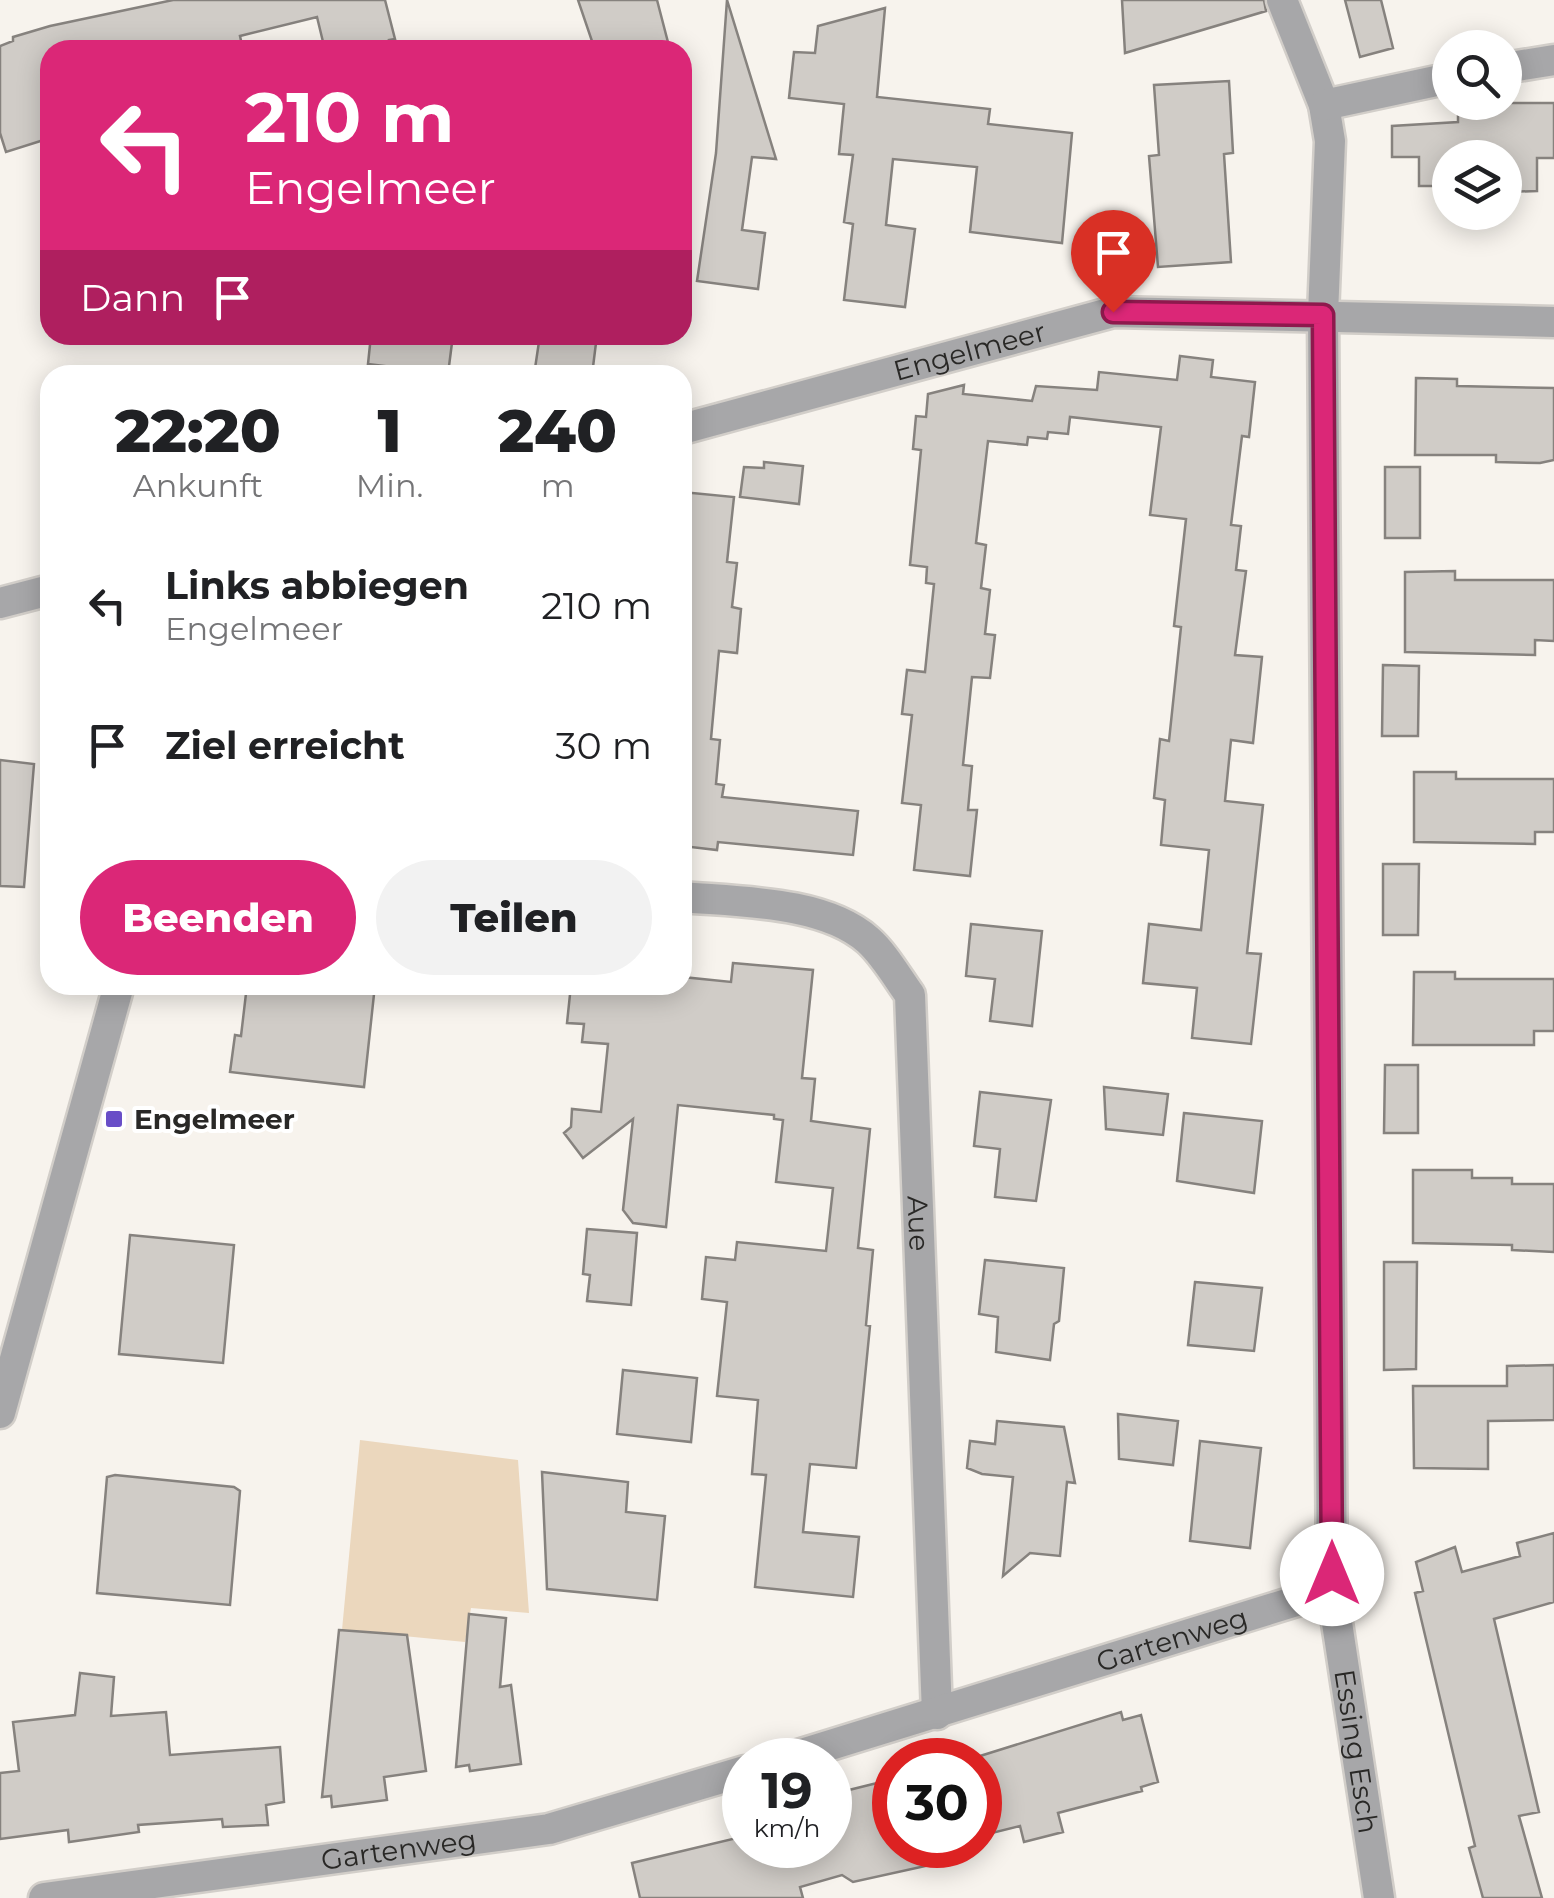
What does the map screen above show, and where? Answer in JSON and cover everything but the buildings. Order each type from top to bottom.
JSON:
[{"type":"street","name":"Essing Esch","points":[[1282,0],[1324,105],[1330,140],[1323,315],[1332,1590],[1379,1898]]},
{"type":"street","points":[[1522,65],[1554,60]]},
{"type":"street","points":[[1324,105],[1432,82]]},
{"type":"street","name":"Engelmeer","points":[[692,426],[1113,312],[1554,322]]},
{"type":"street","points":[[0,603],[40,593]]},
{"type":"street","name":"Aue","points":[[692,898],[761,904],[835,918],[869,940],[910,995],[937,1714]]},
{"type":"street","points":[[0,1413],[116,995]]},
{"type":"street","name":"Gartenweg","points":[[852,1739],[1332,1590]]},
{"type":"street","name":"Gartenweg","points":[[44,1898],[549,1830],[722,1778]]},
{"type":"shaded area","points":[[360,1440],[518,1460],[529,1613],[471,1608],[465,1642],[342,1630]]},
{"type":"place","name":"Engelmeer","points":[[114,1119]]},
{"type":"route","points":[[1113,312],[1323,315],[1332,1574]]}]
